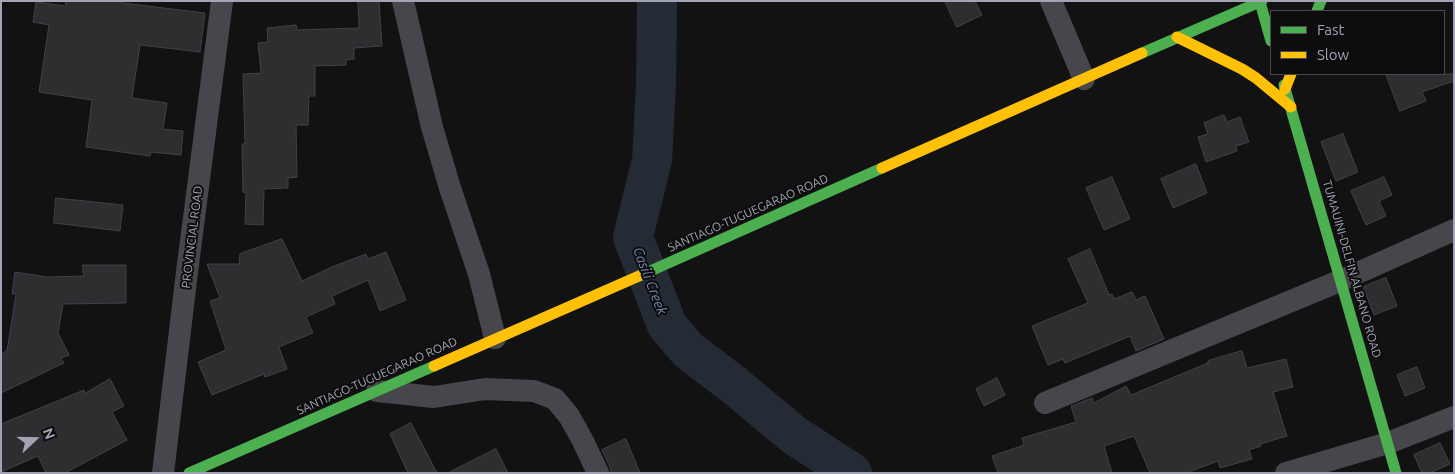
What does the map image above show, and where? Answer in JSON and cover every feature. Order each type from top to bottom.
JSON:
[{"type":"main road","name":"SANTIAGO-TUGUEGARAO ROAD","points":[[189,473],[1260,2]]},
{"type":"main road","points":[[1260,2],[1270,37]]},
{"type":"main road","points":[[1177,37],[1242,69],[1291,107]]},
{"type":"main road","name":"TUMAUINI-DELFIN ALBANO ROAD","points":[[1281,75],[1342,280],[1396,473]]},
{"type":"main road","points":[[1285,89],[1291,75]]},
{"type":"street","name":"PROVINCIAL ROAD","points":[[163,473],[222,1]]},
{"type":"street","points":[[403,1],[432,127],[479,274],[495,338]]},
{"type":"street","points":[[1050,1],[1084,78]]},
{"type":"street","points":[[1045,403],[1342,280],[1454,230]]},
{"type":"street","points":[[377,391],[434,397],[485,390],[534,391],[555,399],[569,416],[598,473]]},
{"type":"street","points":[[1286,473],[1388,442],[1454,417]]},
{"type":"building","points":[[66,1],[123,1],[123,3],[205,13],[200,52],[140,45],[132,98],[167,103],[163,129],[183,131],[181,155],[151,152],[150,156],[86,147],[92,100],[39,92],[49,25],[33,22],[36,2],[65,6]]},
{"type":"building","points":[[358,1],[379,1],[382,46],[354,48],[354,59],[346,60],[346,65],[315,66],[315,96],[309,96],[308,125],[296,125],[297,177],[288,178],[288,188],[264,189],[263,225],[245,224],[246,193],[243,192],[242,144],[245,144],[243,74],[261,73],[258,43],[268,42],[267,28],[296,25],[297,30],[359,28]]},
{"type":"building","points":[[945,1],[975,1],[982,15],[957,27]]},
{"type":"building","points":[[1454,74],[1454,81],[1422,92],[1426,101],[1400,111],[1386,75]]},
{"type":"building","points":[[1224,115],[1227,122],[1240,117],[1249,142],[1236,146],[1237,151],[1206,162],[1198,137],[1208,134],[1204,123]]},
{"type":"building","points":[[1343,134],[1358,172],[1336,181],[1321,142]]},
{"type":"building","points":[[1196,164],[1207,193],[1173,208],[1161,179]]},
{"type":"building","points":[[1112,177],[1130,219],[1104,230],[1086,188]]},
{"type":"building","points":[[1384,177],[1392,195],[1379,201],[1386,216],[1366,225],[1351,191]]},
{"type":"building","points":[[56,198],[123,205],[120,231],[54,223]]},
{"type":"building","points":[[282,239],[302,281],[366,254],[368,259],[386,252],[406,300],[380,311],[368,280],[332,296],[335,304],[306,317],[313,333],[279,347],[287,369],[265,377],[264,374],[212,395],[198,362],[226,350],[210,301],[220,298],[207,264],[239,264],[240,254]]},
{"type":"building","points":[[1090,249],[1109,295],[1112,294],[1114,299],[1132,292],[1136,300],[1145,296],[1164,339],[1136,351],[1130,336],[1065,363],[1063,359],[1048,365],[1032,326],[1088,303],[1068,259]]},
{"type":"building","points":[[83,265],[126,265],[126,303],[63,304],[58,333],[69,355],[61,358],[64,363],[1,393],[1,354],[7,351],[16,294],[12,294],[15,272],[47,277],[83,276]]},
{"type":"building","points":[[1386,278],[1397,306],[1374,315],[1363,287]]},
{"type":"building","points":[[1242,351],[1247,368],[1286,359],[1293,387],[1273,392],[1287,436],[1260,444],[1261,446],[1249,450],[1252,459],[1220,468],[1218,461],[1186,473],[1150,473],[1134,436],[1104,446],[1112,473],[998,473],[992,456],[1024,445],[1022,438],[1076,422],[1071,406],[1092,398],[1094,403],[1126,386],[1131,395],[1208,363],[1208,361]]},
{"type":"building","points":[[1417,367],[1425,388],[1405,396],[1397,375]]},
{"type":"building","points":[[997,378],[1005,395],[984,406],[976,389]]},
{"type":"building","points":[[110,379],[124,406],[112,412],[127,440],[65,473],[46,473],[38,456],[1,472],[1,424],[84,390],[85,393]]},
{"type":"building","points":[[411,423],[437,473],[408,473],[390,434]]},
{"type":"building","points":[[626,439],[640,473],[611,473],[602,450]]},
{"type":"building","points":[[1440,443],[1450,464],[1430,473],[1422,473],[1414,455]]},
{"type":"building","points":[[496,449],[508,473],[448,473]]},
{"type":"waterway","name":"Casili Creek","points":[[657,1],[656,85],[652,160],[633,237],[667,325],[688,350],[794,435],[852,473]]},
{"type":"traffic: fast","points":[[1142,53],[1262,1]]},
{"type":"traffic: fast","points":[[1317,10],[1321,1]]},
{"type":"traffic: fast","points":[[1260,2],[1270,37]]},
{"type":"traffic: fast","points":[[1284,85],[1396,473]]},
{"type":"traffic: fast","points":[[639,276],[882,168]]},
{"type":"traffic: fast","points":[[189,473],[434,366]]},
{"type":"traffic: slow","points":[[1177,37],[1242,69],[1291,107]]},
{"type":"traffic: slow","points":[[882,168],[1142,53]]},
{"type":"traffic: slow","points":[[1285,89],[1291,75]]},
{"type":"traffic: slow","points":[[434,366],[639,276]]}]
